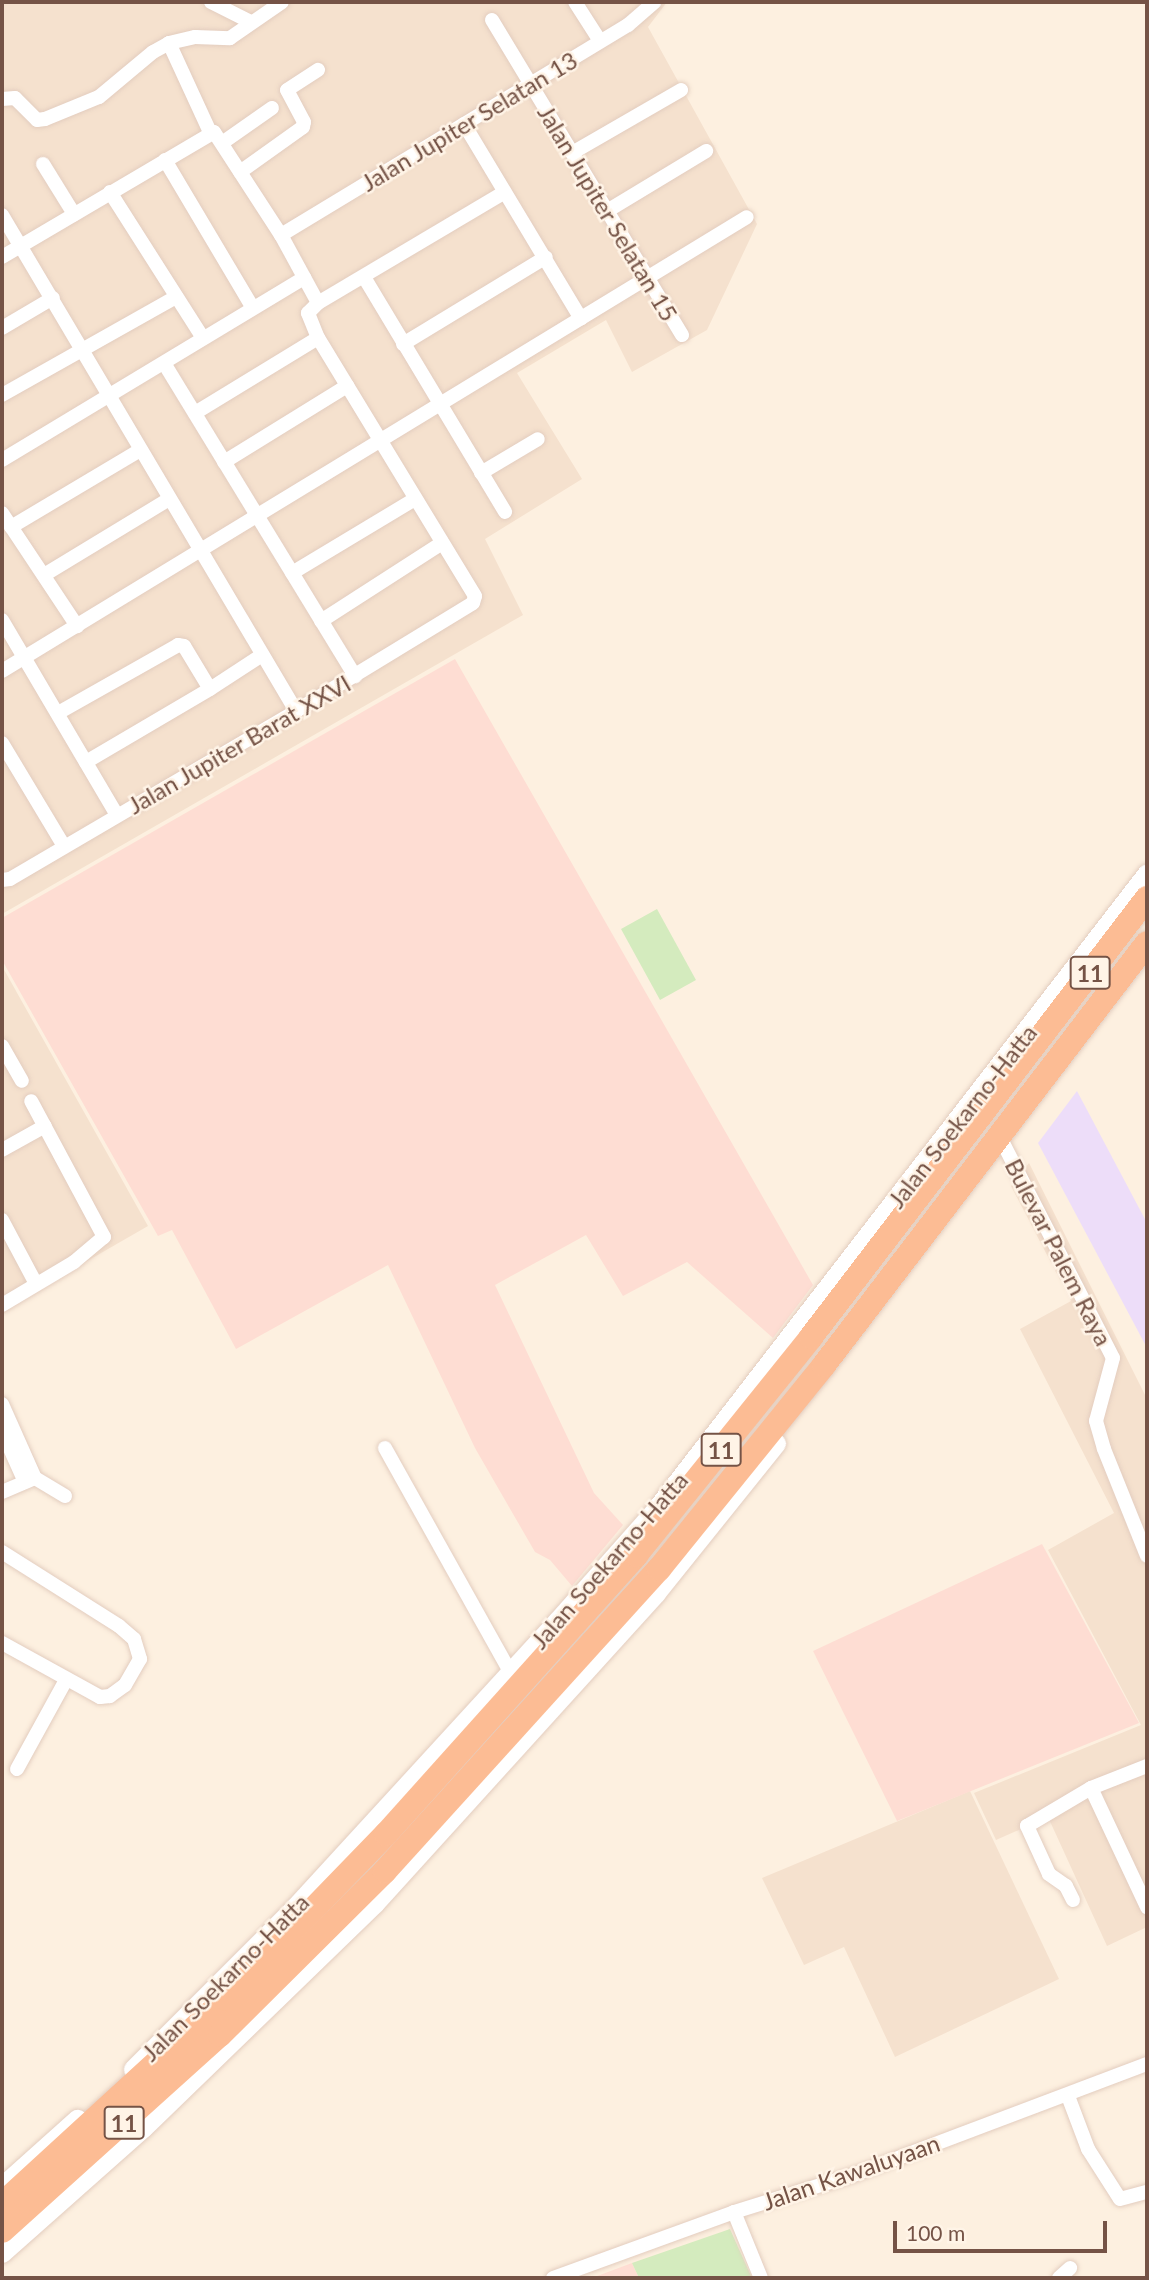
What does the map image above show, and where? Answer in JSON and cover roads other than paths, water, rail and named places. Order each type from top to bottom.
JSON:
[{"type":"highway","name":"Jalan Soekarno-Hatta","points":[[2,2231],[216,2035],[235,2006],[636,1555],[806,1344],[1147,898]]},
{"type":"highway","name":"Jalan Soekarno-Hatta","points":[[235,2006],[385,1871],[659,1569],[792,1405],[1145,953]]},
{"type":"highway","points":[[994,1075],[1033,1048]]},
{"type":"highway","points":[[792,1405],[822,1382]]},
{"type":"highway","points":[[386,1834],[404,1788]]},
{"type":"highway","points":[[385,1871],[413,1860]]},
{"type":"highway","name":"Jalan Soekarno-Hatta","points":[[2,2204],[216,2035]]},
{"type":"main road","name":"Jalan Soekarno-Hatta","points":[[2,2186],[128,2074],[212,1992],[510,1672],[676,1484],[994,1075],[1147,873]]},
{"type":"main road","name":"Jalan Soekarno-Hatta","points":[[2,2253],[143,2128],[216,2035],[333,1945],[544,1720],[656,1593],[1004,1145],[1145,953]]},
{"type":"street","points":[[211,2],[251,22]]},
{"type":"street","points":[[2,99],[15,98],[33,117],[45,119],[99,96],[153,52],[169,43],[195,37],[230,38],[282,2]]},
{"type":"street","points":[[575,2],[600,41]]},
{"type":"street","name":"Jalan Jupiter Selatan 13","points":[[281,235],[628,25],[654,2]]},
{"type":"street","name":"Jalan Jupiter Selatan 15","points":[[492,20],[682,335]]},
{"type":"street","points":[[169,43],[210,132],[214,132],[222,143],[281,235],[318,303]]},
{"type":"street","points":[[240,172],[303,127],[304,122],[287,90],[318,70]]},
{"type":"street","points":[[572,153],[681,90]]},
{"type":"street","points":[[222,143],[272,108]]},
{"type":"street","points":[[464,124],[546,257],[580,319]]},
{"type":"street","points":[[2,257],[210,132]]},
{"type":"street","points":[[607,211],[706,151]]},
{"type":"street","points":[[165,160],[253,309]]},
{"type":"street","points":[[43,164],[74,214]]},
{"type":"street","points":[[110,192],[203,338]]},
{"type":"street","points":[[321,621],[442,543],[318,338],[308,313],[318,303],[505,192]]},
{"type":"street","points":[[2,215],[296,711]]},
{"type":"street","points":[[2,671],[200,549],[382,442],[439,404],[747,217]]},
{"type":"street","points":[[402,344],[546,257]]},
{"type":"street","points":[[364,277],[505,512]]},
{"type":"street","points":[[2,460],[304,278]]},
{"type":"street","points":[[2,395],[176,297]]},
{"type":"street","points":[[2,328],[53,298]]},
{"type":"street","points":[[195,413],[318,338]]},
{"type":"street","points":[[164,363],[355,676]]},
{"type":"street","points":[[225,462],[347,386]]},
{"type":"street","points":[[481,473],[538,439]]},
{"type":"street","points":[[11,527],[140,450]]},
{"type":"street","points":[[44,575],[169,499]]},
{"type":"street","points":[[292,573],[415,499]]},
{"type":"street","points":[[2,513],[77,626]]},
{"type":"street","name":"Jalan Jupiter Barat XXVI","points":[[2,880],[10,879],[296,711],[473,603],[475,596],[442,543]]},
{"type":"street","points":[[2,620],[117,815]]},
{"type":"street","points":[[58,713],[178,645],[184,646],[210,689]]},
{"type":"street","points":[[86,762],[262,655]]},
{"type":"street","points":[[2,743],[64,846]]},
{"type":"street","points":[[4,1056],[22,1081]]},
{"type":"street","points":[[2,1305],[74,1262],[104,1237],[31,1101]]},
{"type":"street","points":[[2,1150],[45,1126]]},
{"type":"street","name":"Bulevar Palem Raya","points":[[1004,1145],[1113,1358],[1096,1421],[1104,1449],[1147,1556]]},
{"type":"street","points":[[2,1220],[36,1284]]},
{"type":"street","points":[[2,1404],[29,1479]]},
{"type":"street","points":[[2,1430],[29,1479],[65,1496]]},
{"type":"street","points":[[385,1448],[510,1672]]},
{"type":"street","points":[[2,1492],[29,1479]]},
{"type":"street","points":[[2,1552],[119,1626],[139,1649],[140,1659],[125,1685],[110,1696],[100,1697],[3,1645]]},
{"type":"street","points":[[17,1769],[66,1680]]},
{"type":"street","points":[[1073,1900],[1066,1886],[1049,1874],[1027,1826],[1091,1788],[1147,1766]]},
{"type":"street","points":[[1091,1788],[1147,1907]]},
{"type":"street","name":"Jalan Kawaluyaan","points":[[554,2278],[734,2212],[853,2175],[1147,2064]]},
{"type":"street","points":[[1068,2096],[1088,2149],[1120,2199],[1147,2192]]},
{"type":"street","points":[[734,2212],[761,2278]]},
{"type":"street","points":[[1059,2278],[1070,2268]]}]
